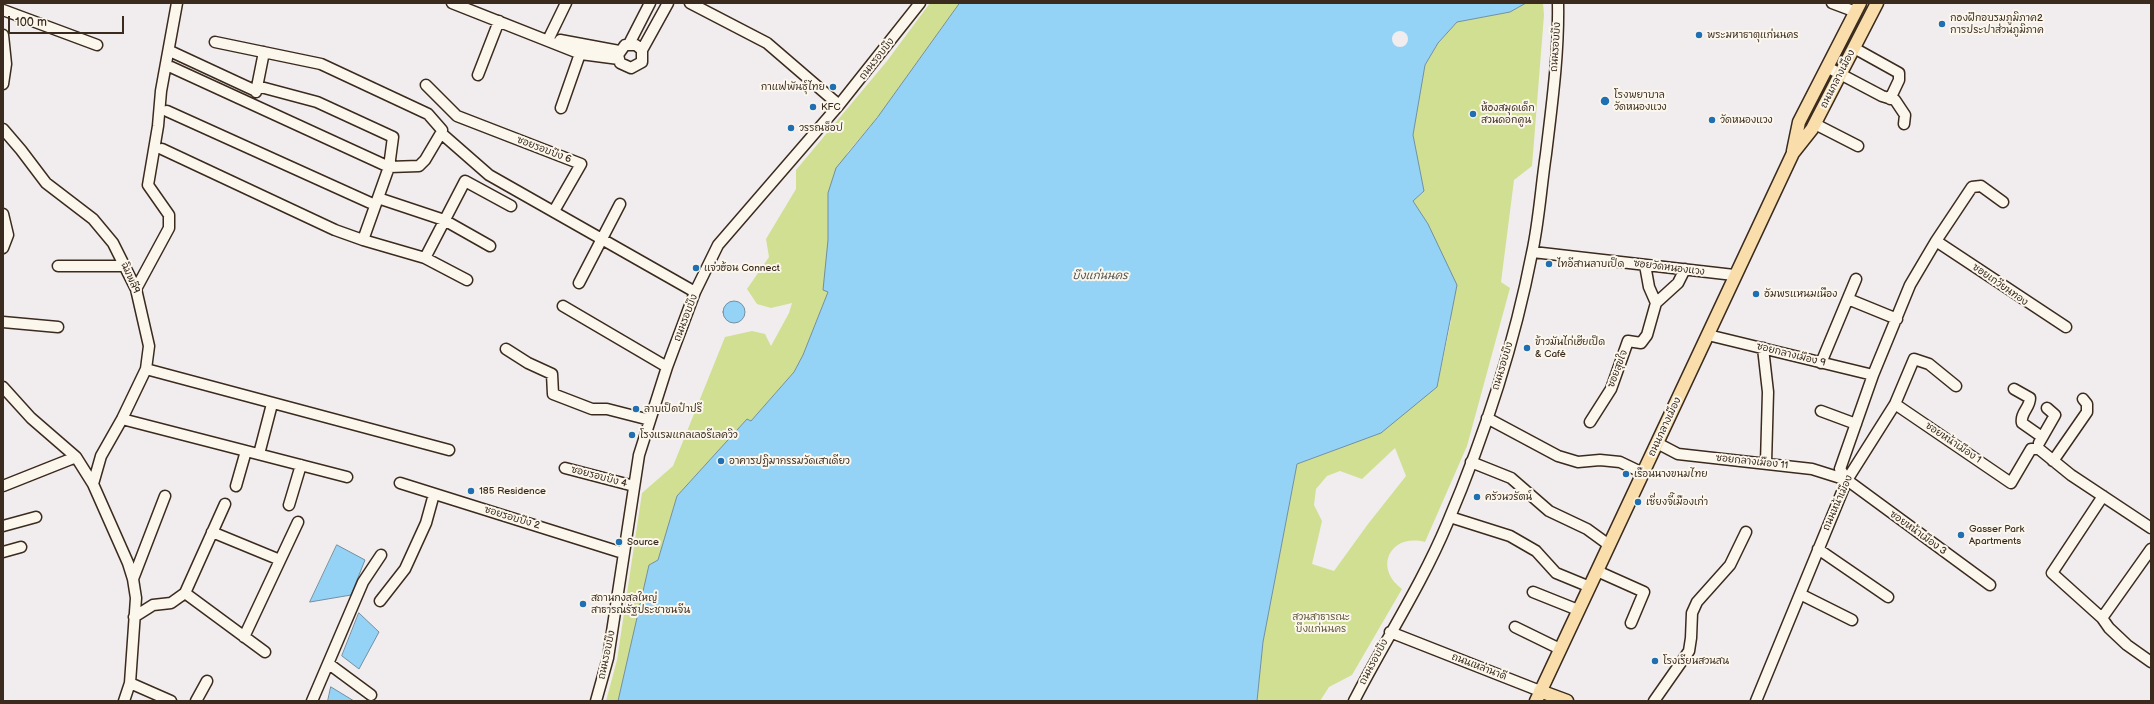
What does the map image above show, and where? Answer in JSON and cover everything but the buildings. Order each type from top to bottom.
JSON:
[{"type":"main road","name":"ถนนกลางเมือง","points":[[1538,696],[1708,335],[1734,275],[1793,153],[1814,124],[1877,3]]},
{"type":"main road","name":"ถนนกลางเมือง","points":[[1793,153],[1799,122],[1858,7]]},
{"type":"main road","name":"ถนนเหล่านาดี","points":[[1538,696],[1567,701]]},
{"type":"street","points":[[136,289],[169,228],[169,215],[148,185],[158,126],[161,91],[177,3]]},
{"type":"street","points":[[452,3],[548,40],[558,40],[582,50],[619,55]]},
{"type":"street","points":[[548,40],[566,3]]},
{"type":"street","points":[[619,55],[629,44],[650,3]]},
{"type":"street","points":[[619,55],[627,68],[635,68],[642,62],[642,50],[668,3]]},
{"type":"street","points":[[690,3],[767,43],[839,105]]},
{"type":"street","name":"ถนนรอบบึง","points":[[596,701],[608,658],[639,455],[667,367],[695,292],[718,245],[839,105],[920,3]]},
{"type":"street","name":"ถนนรอบบึง","points":[[1354,701],[1429,562],[1450,517],[1487,418],[1509,352],[1533,252],[1550,125],[1558,25],[1558,3]]},
{"type":"street","points":[[1832,3],[1858,7]]},
{"type":"street","points":[[3,10],[97,46]]},
{"type":"street","points":[[478,75],[499,21]]},
{"type":"street","points":[[3,35],[6,64],[3,84]]},
{"type":"street","points":[[215,42],[321,64],[428,114],[442,130],[441,133],[489,175],[554,211],[601,240],[695,292]]},
{"type":"street","points":[[629,44],[636,45],[642,50]]},
{"type":"street","points":[[1854,48],[1899,73],[1899,80],[1890,98]]},
{"type":"street","points":[[561,108],[582,50]]},
{"type":"street","points":[[172,52],[257,88],[317,102],[393,137],[389,167],[363,240]]},
{"type":"street","points":[[251,104],[257,88],[264,52]]},
{"type":"street","points":[[171,67],[389,167],[419,166],[441,133]]},
{"type":"street","points":[[1827,67],[1895,100],[1904,112],[1904,124]]},
{"type":"street","name":"ซอยรอบบึง 6","points":[[426,85],[457,116],[582,164],[554,211]]},
{"type":"street","points":[[168,111],[377,201],[444,220],[490,246]]},
{"type":"street","points":[[1814,124],[1858,146]]},
{"type":"street","name":"ฉิมพลี9","points":[[3,129],[22,150],[46,183],[93,219],[113,243],[136,289],[149,346],[146,369],[122,419],[101,456],[93,484]]},
{"type":"street","points":[[162,149],[335,230],[363,240],[425,258],[467,280]]},
{"type":"street","points":[[425,258],[465,181],[511,206]]},
{"type":"street","points":[[1847,480],[1840,469],[1873,375],[1910,284],[1936,240],[1972,187],[1981,186],[2003,202]]},
{"type":"street","points":[[579,284],[620,204]]},
{"type":"street","points":[[3,248],[8,235],[4,218]]},
{"type":"street","name":"ซอยเกวียนทอง","points":[[1936,240],[2066,327]]},
{"type":"street","name":"ซอยวัดหนองแวง","points":[[1533,252],[1734,275]]},
{"type":"street","points":[[1645,265],[1649,286],[1656,303],[1678,283],[1685,270]]},
{"type":"street","points":[[58,266],[125,266]]},
{"type":"street","points":[[1822,363],[1856,279]]},
{"type":"street","points":[[1848,299],[1897,319]]},
{"type":"street","name":"ซอยสุขใจ","points":[[1590,422],[1611,389],[1628,341],[1641,343],[1647,335],[1656,303]]},
{"type":"street","points":[[563,306],[667,367]]},
{"type":"street","points":[[3,322],[58,327]]},
{"type":"street","name":"ซอยกลางเมือง 9","points":[[1708,335],[1873,375]]},
{"type":"street","points":[[1763,348],[1768,392],[1766,463]]},
{"type":"street","points":[[506,349],[528,363],[552,374],[553,394],[592,409],[607,409],[650,420]]},
{"type":"street","name":"ถนนหน้าเมือง","points":[[1756,701],[1847,480],[1896,404],[1914,358],[1929,364],[1956,386]]},
{"type":"street","points":[[146,369],[272,404],[449,450]]},
{"type":"street","points":[[3,387],[31,418],[76,457],[93,484],[133,579],[136,598],[130,682],[124,701]]},
{"type":"street","points":[[2014,389],[2030,398],[2030,403],[2022,415],[2022,423],[2042,438]]},
{"type":"street","points":[[2053,461],[2087,412],[2087,404],[2083,398]]},
{"type":"street","points":[[259,454],[272,404]]},
{"type":"street","name":"ซอยหน้าเมือง 1","points":[[1896,404],[2011,483],[2031,449],[2036,448]]},
{"type":"street","points":[[2047,408],[2055,415],[2036,448],[2151,528]]},
{"type":"street","points":[[1821,411],[1856,424]]},
{"type":"street","points":[[1487,418],[1558,456],[1578,462],[1600,460],[1620,462],[1643,473]]},
{"type":"street","points":[[122,419],[348,477]]},
{"type":"street","name":"ซอยกลางเมือง 11","points":[[1657,443],[1678,454],[1812,468],[1847,480]]},
{"type":"street","points":[[236,486],[246,451]]},
{"type":"street","points":[[3,486],[76,457]]},
{"type":"street","points":[[1471,462],[1511,478],[1549,512],[1588,529],[1609,545]]},
{"type":"street","points":[[289,505],[301,465]]},
{"type":"street","name":"ซอยรอบบึง 4","points":[[565,468],[634,486]]},
{"type":"street","name":"ซอยหน้าเมือง 3","points":[[1847,480],[1990,585]]},
{"type":"street","name":"ซอยรอบบึง 2","points":[[400,483],[623,553]]},
{"type":"street","points":[[380,601],[405,569],[426,523],[434,494]]},
{"type":"street","points":[[133,579],[165,496]]},
{"type":"street","points":[[2103,496],[2052,573],[2102,618],[2109,628],[2127,645],[2151,662]]},
{"type":"street","points":[[134,617],[153,605],[171,603],[185,592],[225,504]]},
{"type":"street","points":[[1450,517],[1510,536],[1536,551],[1556,572],[1590,587]]},
{"type":"street","points":[[3,526],[36,518]]},
{"type":"street","points":[[244,637],[298,522]]},
{"type":"street","points":[[212,532],[280,560]]},
{"type":"street","points":[[1654,701],[1689,651],[1692,638],[1692,613],[1697,602],[1730,565],[1746,532]]},
{"type":"street","points":[[3,552],[21,547]]},
{"type":"street","points":[[1818,549],[1888,597]]},
{"type":"street","points":[[2102,618],[2151,549]]},
{"type":"street","points":[[312,701],[363,582],[382,555]]},
{"type":"street","points":[[1597,571],[1644,592],[1631,623]]},
{"type":"street","points":[[185,592],[265,652]]},
{"type":"street","points":[[1533,592],[1578,610]]},
{"type":"street","points":[[1800,594],[1852,620]]},
{"type":"street","points":[[1515,627],[1560,649]]},
{"type":"street","name":"ถนนเหล่านาดี","points":[[1390,632],[1538,696]]},
{"type":"street","points":[[329,664],[371,695]]},
{"type":"street","points":[[196,701],[207,681]]},
{"type":"street","points":[[130,682],[171,701]]},
{"type":"green space","points":[[930,3],[960,3],[877,118],[848,152],[828,193],[828,292],[803,355],[794,372],[751,421],[747,419],[677,496],[658,560],[649,565],[618,701],[606,701],[617,660],[642,493],[673,466],[725,337],[752,331],[765,334],[771,346],[789,313],[792,303],[771,308],[757,304],[747,289],[769,257],[766,239],[796,189],[796,170],[887,61]]},
{"type":"green space","name":"สวนสาธารณะ บึงแก่นนคร","points":[[1526,3],[1543,3],[1544,15],[1532,166],[1514,180],[1501,282],[1510,288],[1467,446],[1425,542],[1413,541],[1403,543],[1395,547],[1390,554],[1387,563],[1388,572],[1393,581],[1402,589],[1352,675],[1329,687],[1320,701],[1257,701],[1263,642],[1297,464],[1341,448],[1437,387],[1451,321],[1428,224],[1413,201],[1424,191],[1413,135],[1425,65],[1438,43],[1457,22],[1510,12]],"holes":[[[1395,448],[1406,476],[1368,524],[1334,571],[1312,564],[1322,521],[1314,505],[1316,489],[1327,476],[1340,471],[1362,479]]]},
{"type":"water","name":"บึงแก่นนคร","points":[[960,3],[1526,3],[1510,12],[1457,22],[1438,43],[1425,65],[1413,135],[1424,191],[1413,201],[1428,224],[1457,285],[1437,387],[1381,433],[1297,464],[1263,642],[1257,701],[618,701],[649,565],[658,560],[677,496],[747,419],[751,421],[794,372],[803,355],[828,292],[823,290],[828,240],[828,193],[836,168],[877,118]]},
{"type":"water","points":[[734,301],[742,304],[745,312],[742,320],[734,323],[726,320],[723,312],[726,304]]},
{"type":"water","points":[[337,545],[365,560],[351,595],[310,602]]},
{"type":"water","points":[[359,613],[379,632],[359,669],[342,656]]},
{"type":"water","points":[[331,687],[354,701],[328,701]]},
{"type":"pier","points":[[1400,31],[1407,36],[1408,39],[1403,46],[1400,47],[1393,42],[1392,39],[1397,32]]},
{"type":"place","name":"กองฝึกอบรมภูมิภาค2 การประปาส่วนภูมิภาค","points":[[1942,24]]},
{"type":"place","name":"พระมหาธาตุแก่นนคร","points":[[1699,35]]},
{"type":"place","name":"กาแฟพันธุ์ไทย","points":[[833,87]]},
{"type":"place","name":"โรงพยาบาล วัดหนองแวง","points":[[1605,101]]},
{"type":"place","name":"KFC","points":[[813,107]]},
{"type":"place","name":"ห้องสมุดเด็ก สวนดอกคูน","points":[[1473,114]]},
{"type":"place","name":"วัดหนองแวง","points":[[1712,120]]},
{"type":"place","name":"วรรณช็อป","points":[[791,128]]},
{"type":"place","name":"ไทอีสานลาบเป็ด","points":[[1549,264]]},
{"type":"place","name":"แจ่วฮ้อน Connect","points":[[696,268]]},
{"type":"place","name":"อัมพรแหนมเนือง","points":[[1756,294]]},
{"type":"place","name":"ข้าวมันไก่เฮียเป็ด & Café","points":[[1527,348]]},
{"type":"place","name":"ลาบเป็ดป๋าปรี","points":[[636,409]]},
{"type":"place","name":"โรงแรมแกลเลอรีเลควิว","points":[[632,435]]},
{"type":"place","name":"อาคารปฏิมากรรมวัดเสาเดียว","points":[[721,461]]},
{"type":"place","name":"เรือนนางขนมไทย","points":[[1626,474]]},
{"type":"place","name":"185 Residence","points":[[471,491]]},
{"type":"place","name":"ครัวนวรัตน์","points":[[1477,497]]},
{"type":"place","name":"เซี่ยงจี๊เมืองเก่า","points":[[1638,502]]},
{"type":"place","name":"Gasser Park Apartments","points":[[1961,535]]},
{"type":"place","name":"Source","points":[[619,542]]},
{"type":"place","name":"สถานกงสุลใหญ่ สาธารณรัฐประชาชนจีน","points":[[583,604]]},
{"type":"place","name":"โรงเรียนสวนสน","points":[[1655,661]]}]
